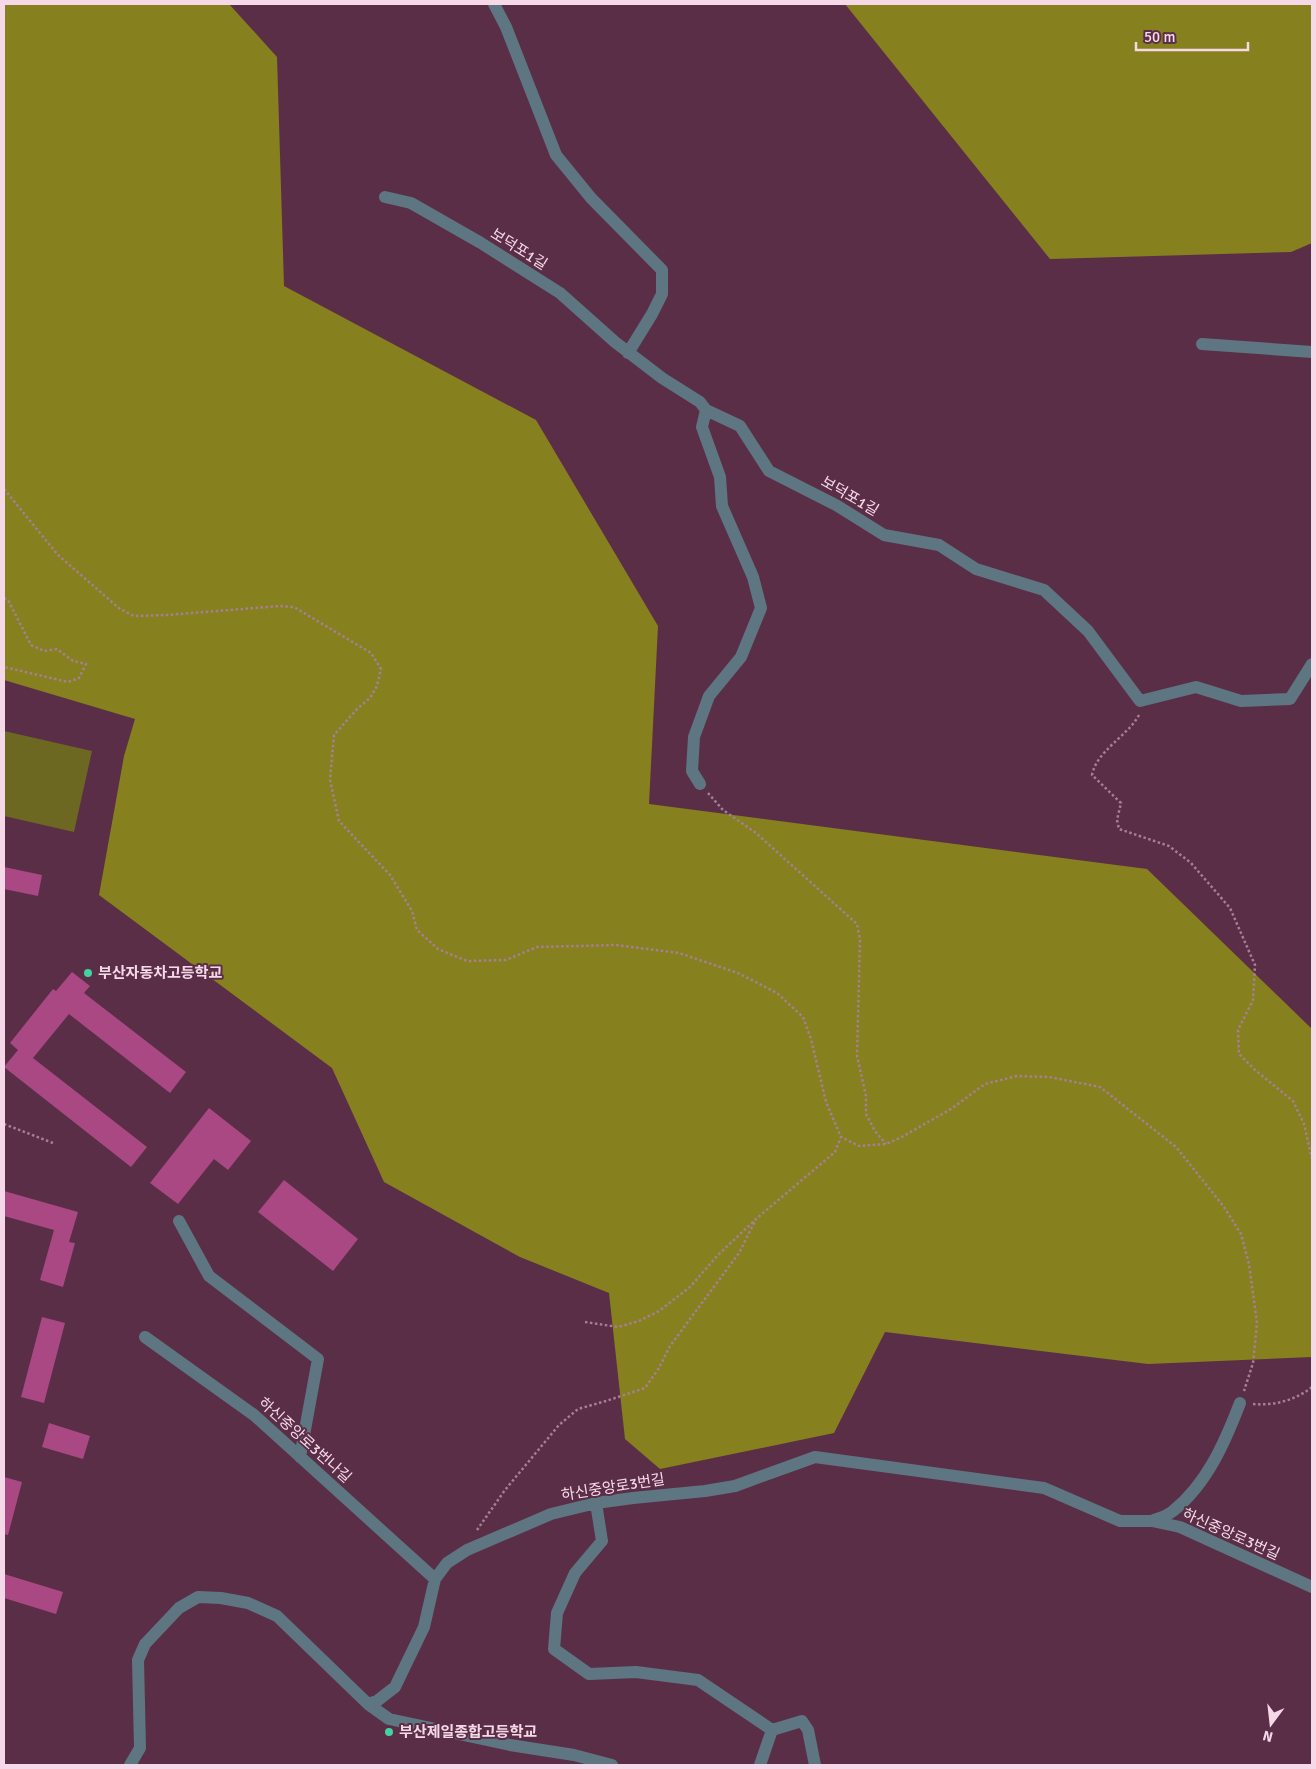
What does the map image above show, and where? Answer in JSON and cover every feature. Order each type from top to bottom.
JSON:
[{"type":"street","points":[[494,4],[506,27],[556,155],[591,198],[662,270],[662,294],[628,353]]},
{"type":"street","name":"보덕포1길","points":[[385,197],[410,204],[560,293],[628,353],[662,378],[700,402],[706,410],[740,426],[769,471],[836,505],[884,535],[939,545],[976,570],[1044,590],[1088,631],[1140,701]]},
{"type":"street","points":[[1202,344],[1312,352]]},
{"type":"street","points":[[700,784],[692,771],[694,737],[709,696],[741,657],[761,608],[754,576],[722,506],[720,477],[702,427],[706,410]]},
{"type":"street","points":[[1140,701],[1196,687],[1242,701],[1290,700],[1312,664]]},
{"type":"street","points":[[179,1221],[209,1276],[318,1359],[300,1457]]},
{"type":"street","name":"하신중앙로3번나길","points":[[145,1337],[254,1415],[435,1579]]},
{"type":"street","points":[[1152,1521],[1172,1513],[1190,1496],[1211,1467],[1224,1443],[1240,1403]]},
{"type":"street","name":"하신중앙로3번길","points":[[368,1704],[378,1701],[395,1687],[424,1627],[435,1579],[447,1563],[468,1550],[551,1514],[596,1503],[735,1486],[815,1457],[1044,1488],[1120,1521],[1152,1521],[1180,1527],[1312,1587]]},
{"type":"street","points":[[596,1503],[602,1542],[575,1574],[557,1613],[554,1649],[589,1674],[636,1672],[698,1680],[772,1730]]},
{"type":"street","points":[[130,1765],[140,1748],[138,1660],[145,1644],[178,1608],[198,1597],[221,1598],[248,1603],[277,1616],[368,1704],[389,1720],[510,1745],[574,1755],[612,1765]]},
{"type":"street","points":[[772,1730],[802,1721],[808,1730],[815,1765]]},
{"type":"street","points":[[760,1765],[772,1730]]},
{"type":"path","points":[[4,489],[58,555],[120,609],[134,616],[280,606],[294,607],[371,654],[381,669],[377,686],[370,698],[358,708],[334,735],[330,780],[336,811],[344,827],[390,875],[412,911],[417,930],[438,949],[467,960],[506,960],[537,947],[616,945],[680,953],[738,972],[777,993],[803,1017],[811,1039],[826,1102],[841,1137],[859,1146],[886,1144],[900,1138],[951,1108],[985,1084],[1017,1076],[1049,1077],[1100,1087],[1176,1147],[1224,1207],[1241,1234],[1249,1264],[1257,1324],[1253,1364],[1240,1403],[1269,1406],[1302,1395],[1312,1387]]},
{"type":"path","points":[[4,598],[8,600],[31,645],[44,651],[57,649],[74,661],[86,664],[79,678],[68,682],[4,667]]},
{"type":"path","points":[[1140,701],[1140,713],[1134,724],[1094,765],[1092,775],[1121,803],[1117,820],[1118,829],[1169,846],[1191,863],[1230,908],[1255,965],[1253,1000],[1238,1030],[1239,1054],[1293,1101],[1304,1124],[1312,1159]]},
{"type":"path","points":[[700,784],[723,810],[756,833],[857,924],[860,940],[857,1056],[866,1096],[866,1114],[875,1131],[886,1144]]},
{"type":"path","points":[[4,1124],[53,1143]]},
{"type":"path","points":[[586,1322],[618,1327],[639,1321],[659,1311],[690,1287],[718,1255],[756,1219],[835,1152],[841,1137]]},
{"type":"path","points":[[468,1550],[474,1534],[505,1490],[559,1425],[578,1409],[645,1388],[670,1346],[739,1252],[756,1219]]},
{"type":"shaded area","points":[[4,4],[229,4],[277,57],[284,286],[536,420],[658,626],[649,804],[1147,869],[1312,1029],[1312,1357],[1148,1364],[885,1332],[834,1433],[660,1469],[625,1439],[609,1293],[520,1257],[384,1182],[332,1068],[99,895],[124,756],[135,719],[4,680]]},
{"type":"shaded area","points":[[845,4],[1312,4],[1312,243],[1291,252],[1050,259]]},
{"type":"shaded area","points":[[4,731],[92,751],[74,832],[4,816]]},
{"type":"building","points":[[4,867],[42,875],[38,896],[4,889]]},
{"type":"building","points":[[72,972],[90,986],[84,993],[186,1072],[170,1093],[69,1014],[33,1058],[147,1147],[131,1167],[4,1067],[18,1050],[10,1043],[53,989],[56,991]]},
{"type":"building","points":[[209,1108],[251,1141],[228,1170],[214,1159],[178,1204],[150,1183]]},
{"type":"building","points":[[284,1180],[358,1239],[333,1271],[258,1212]]},
{"type":"building","points":[[4,1191],[78,1212],[69,1242],[75,1243],[63,1287],[40,1280],[54,1230],[4,1216]]},
{"type":"building","points":[[42,1317],[65,1323],[44,1403],[21,1397]]},
{"type":"building","points":[[49,1423],[90,1436],[83,1459],[42,1447]]},
{"type":"building","points":[[4,1477],[22,1482],[8,1535],[4,1534]]},
{"type":"building","points":[[4,1574],[63,1592],[56,1614],[4,1598]]},
{"type":"place","name":"부산자동차고등학교","points":[[88,973]]},
{"type":"place","name":"부산제일종합고등학교","points":[[389,1732]]}]
